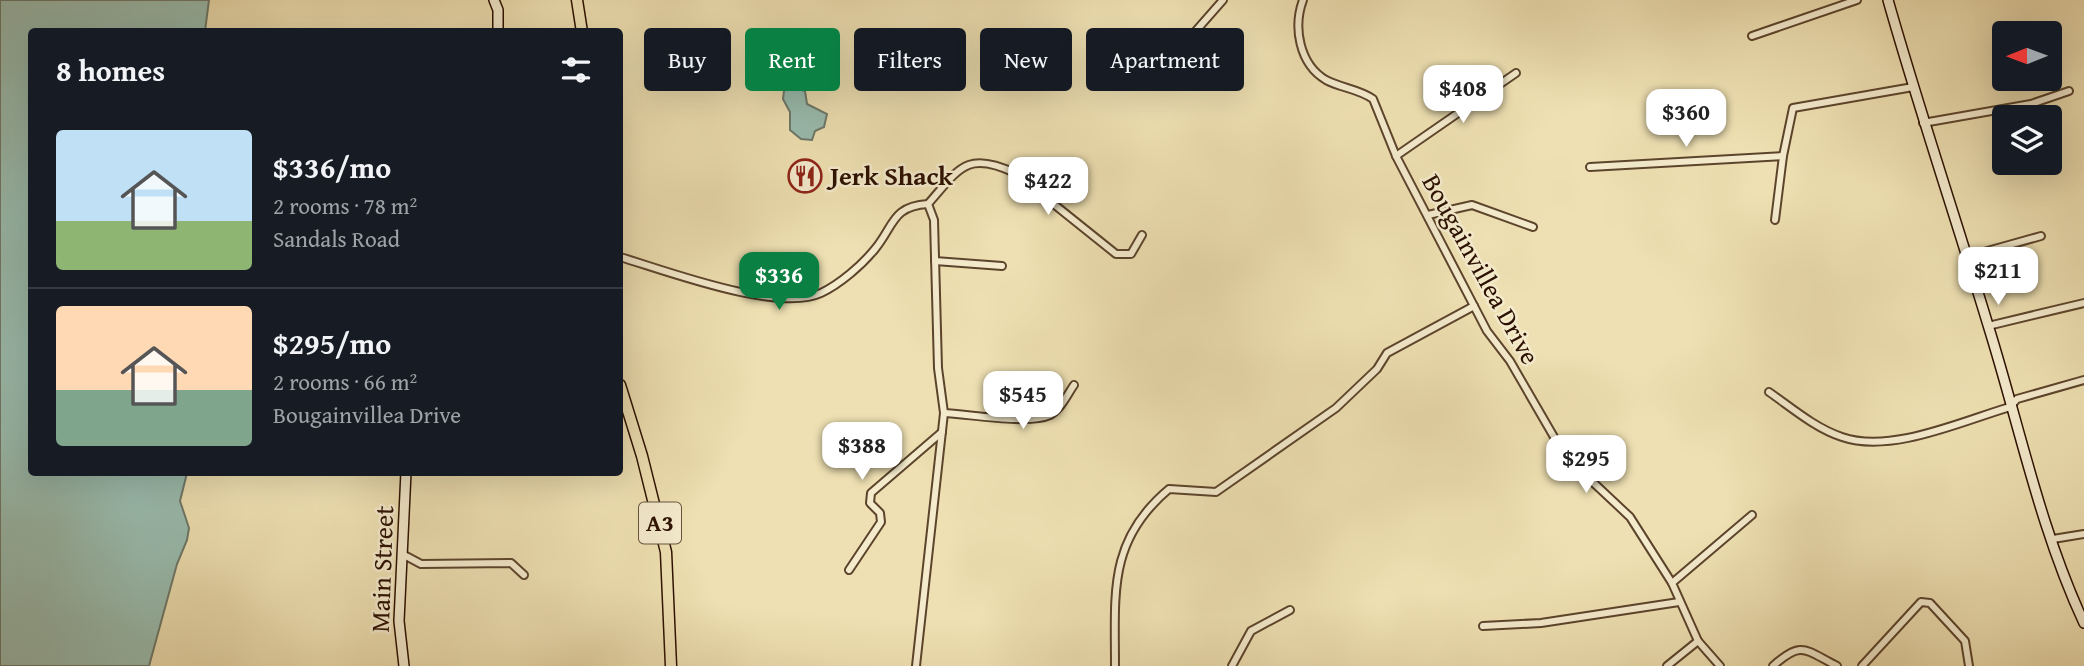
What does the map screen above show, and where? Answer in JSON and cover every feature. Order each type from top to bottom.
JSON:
[{"type":"main road","points":[[577,0],[581,28]]},
{"type":"main road","name":"A3","points":[[623,395],[642,456],[666,552],[671,666]]},
{"type":"street","points":[[494,0],[498,10],[499,28]]},
{"type":"street","points":[[1198,28],[1223,0]]},
{"type":"street","name":"Bougainvillea Drive","points":[[1303,0],[1297,15],[1297,33],[1307,59],[1325,79],[1373,99],[1396,156],[1474,306],[1565,456],[1630,517],[1671,583],[1698,641],[1720,666]]},
{"type":"street","points":[[1752,36],[1857,0]]},
{"type":"street","points":[[1888,0],[1923,122],[1989,326],[2010,407],[2053,539],[2083,619]]},
{"type":"street","points":[[1396,156],[1516,73]]},
{"type":"street","points":[[1775,220],[1783,156],[1793,108],[1913,87]]},
{"type":"street","points":[[1923,122],[2031,104],[2069,92]]},
{"type":"street","points":[[1590,167],[1783,156]]},
{"type":"street","points":[[623,258],[745,293],[798,299],[821,293],[850,273],[875,249],[898,213],[912,205],[928,204],[960,168],[973,162],[1015,173],[1116,254],[1130,254],[1142,234]]},
{"type":"street","points":[[916,666],[944,413],[938,368],[934,220],[928,204]]},
{"type":"street","points":[[1428,215],[1472,205],[1533,228]]},
{"type":"street","points":[[1966,257],[2041,236]]},
{"type":"street","points":[[935,261],[1002,266]]},
{"type":"street","points":[[1989,326],[2084,303]]},
{"type":"street","points":[[1115,666],[1119,567],[1126,541],[1149,506],[1170,489],[1216,492],[1336,408],[1377,369],[1387,353],[1474,306]]},
{"type":"street","points":[[1769,392],[1818,426],[1843,438],[1878,444],[2010,407],[2017,399],[2084,380]]},
{"type":"street","points":[[944,413],[1028,418],[1048,416],[1059,408],[1074,385]]},
{"type":"street","points":[[849,570],[881,522],[880,513],[870,503],[870,493],[942,432]]},
{"type":"street","name":"Main Street","points":[[404,666],[399,621],[406,476]]},
{"type":"street","points":[[1671,583],[1752,515]]},
{"type":"street","points":[[2053,539],[2084,534]]},
{"type":"street","points":[[404,555],[421,564],[511,563],[524,575]]},
{"type":"street","points":[[1483,626],[1541,623],[1679,602]]},
{"type":"street","points":[[1863,666],[1921,603],[1930,603],[1965,641],[1969,666]]},
{"type":"street","points":[[1232,666],[1251,631],[1290,610]]},
{"type":"street","points":[[1667,666],[1698,641]]},
{"type":"street","points":[[1773,666],[1790,651],[1803,649],[1837,666]]},
{"type":"water","points":[[0,0],[209,0],[205,28],[28,28],[28,476],[186,476],[180,501],[189,528],[149,666],[0,666]]},
{"type":"water","points":[[784,91],[805,91],[807,104],[827,114],[824,127],[815,131],[812,140],[801,139],[790,130],[790,112],[783,99]]},
{"type":"place","name":"Jerk Shack","points":[[805,176]]}]
